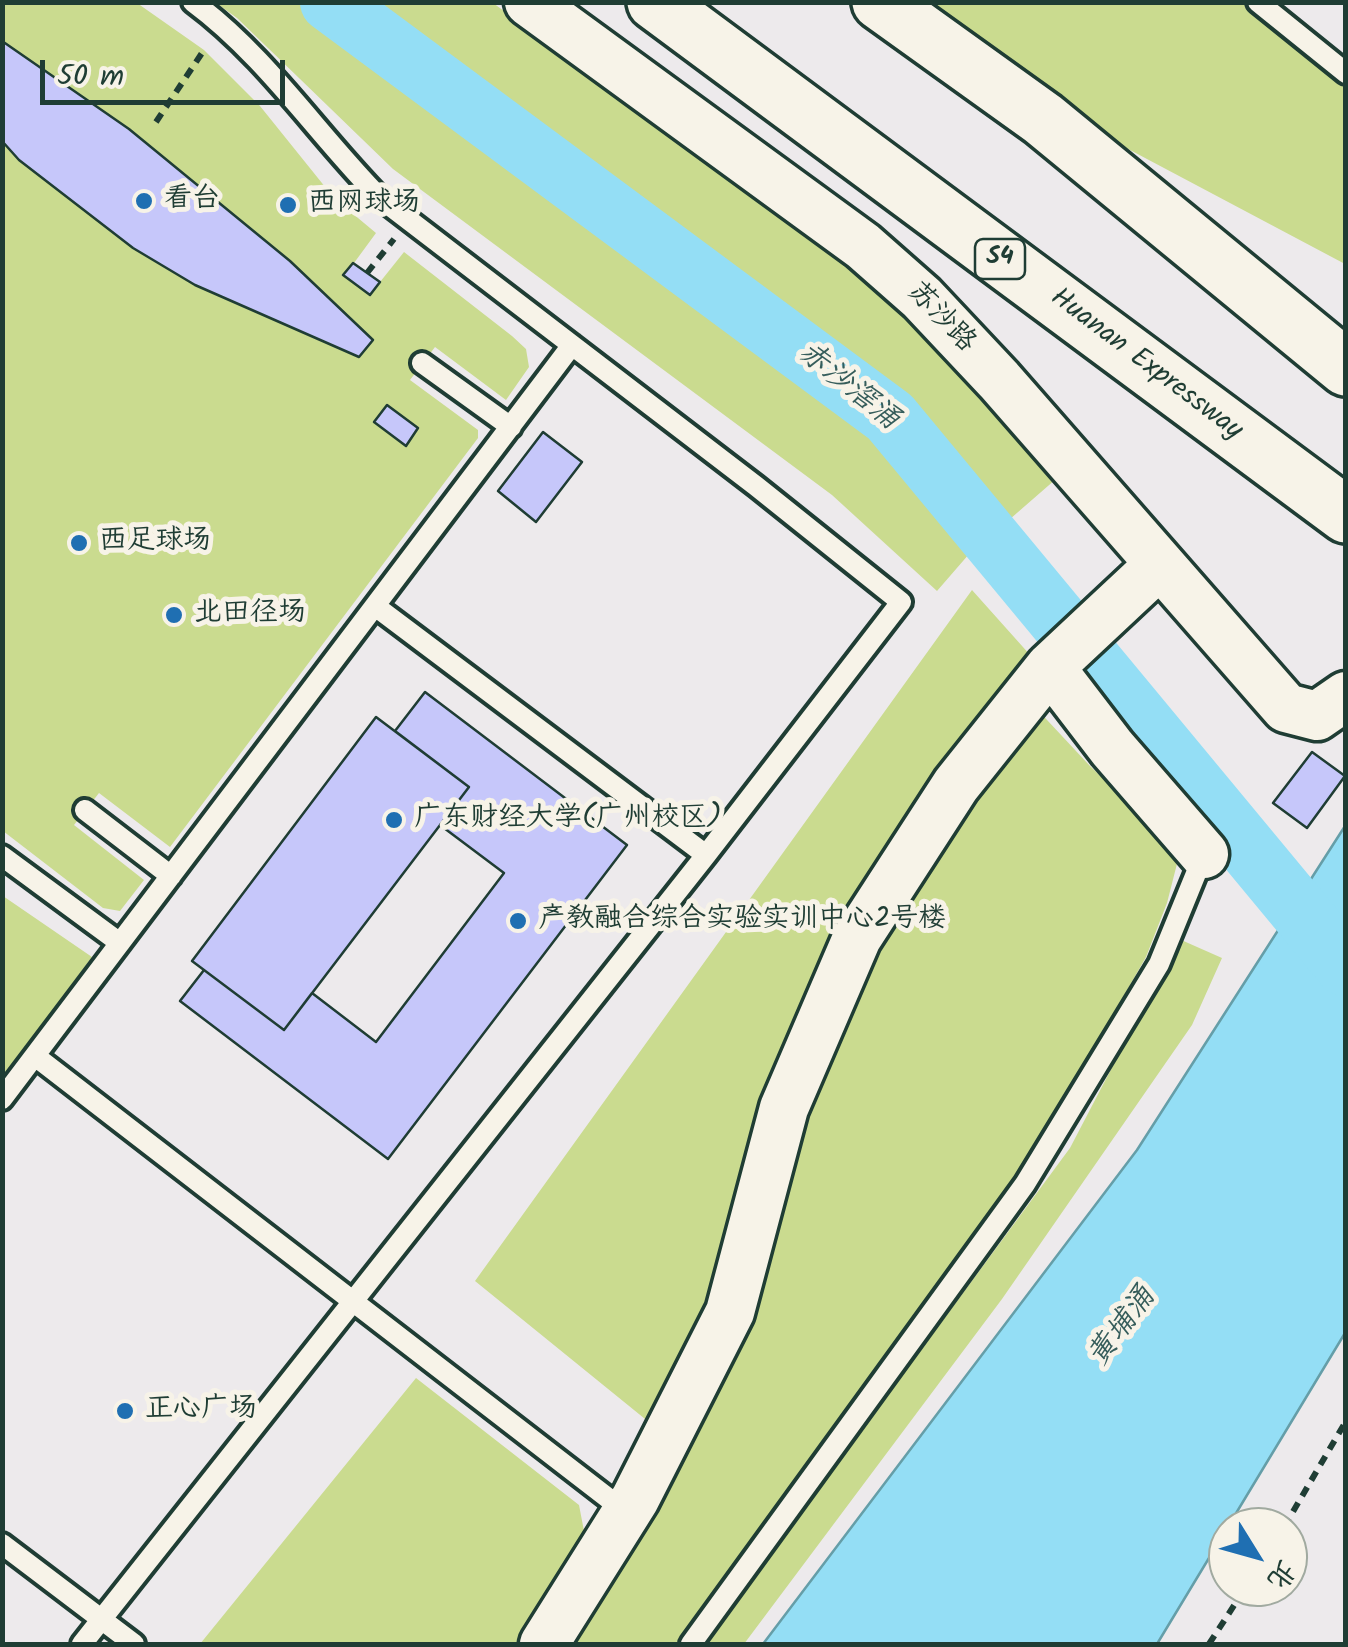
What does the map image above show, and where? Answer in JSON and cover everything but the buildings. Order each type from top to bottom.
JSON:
[{"type":"highway","name":"Huanan Expressway","points":[[655,2],[1346,515]]},
{"type":"highway","points":[[880,2],[1043,119],[1346,368]]},
{"type":"street","name":"苏沙路","points":[[528,2],[863,246],[922,298],[999,380],[1286,708],[1317,716],[1346,696]]},
{"type":"street","points":[[544,1644],[626,1512],[730,1312],[784,1108],[857,938],[956,784],[1050,667],[1159,565]]},
{"type":"street","points":[[1050,667],[1112,748],[1204,854]]},
{"type":"lane","points":[[82,1644],[706,855],[901,602],[380,198],[336,153],[275,77],[193,2]]},
{"type":"lane","points":[[1258,2],[1346,73]]},
{"type":"lane","points":[[2,1099],[572,345]]},
{"type":"lane","points":[[422,363],[510,427]]},
{"type":"lane","points":[[375,606],[706,855]]},
{"type":"lane","points":[[85,810],[171,876]]},
{"type":"lane","points":[[691,1644],[1026,1184],[1159,964],[1204,854]]},
{"type":"lane","points":[[2,856],[120,944]]},
{"type":"lane","points":[[35,1056],[626,1512]]},
{"type":"lane","points":[[2,1544],[134,1644]]},
{"type":"path","points":[[156,122],[204,50]]},
{"type":"path","points":[[367,273],[393,241]]},
{"type":"path","points":[[1296,1507],[1346,1420]]},
{"type":"path","points":[[1209,1644],[1233,1607]]},
{"type":"green space","name":"北田径场","points":[[2,3],[137,3],[204,50],[260,106],[334,198],[376,233],[354,263],[380,282],[404,252],[512,336],[526,349],[529,367],[506,400],[435,347],[410,380],[478,430],[478,438],[170,847],[99,793],[74,825],[144,880],[120,911],[103,908],[3,831]]},
{"type":"green space","points":[[216,3],[299,3],[870,432],[976,546],[937,591],[832,495],[393,169],[237,18]]},
{"type":"green space","points":[[367,3],[493,3],[912,308],[1056,479],[1002,526],[908,417],[836,350]]},
{"type":"green space","points":[[918,3],[1247,3],[1345,81],[1345,264],[1081,124]]},
{"type":"green space","points":[[972,590],[1031,656],[846,941],[716,1311],[650,1423],[475,1281]]},
{"type":"green space","points":[[1034,706],[1180,852],[1167,903],[1146,957],[1018,1182],[682,1644],[558,1644],[823,1044],[960,811]]},
{"type":"green space","points":[[3,896],[92,957],[3,1078]]},
{"type":"green space","points":[[1179,939],[1222,958],[1192,1025],[1002,1299],[744,1644],[704,1644],[1070,1148]]},
{"type":"green space","points":[[416,1378],[579,1505],[584,1531],[543,1624],[525,1644],[200,1644]]},
{"type":"water","name":"黄埔涌","points":[[1345,826],[1345,1333],[1240,1507],[1208,1507],[1208,1560],[1157,1644],[763,1644],[1137,1150]]},
{"type":"waterway","name":"赤沙滘涌","points":[[330,2],[890,417],[1346,967]]},
{"type":"place","name":"看台","points":[[144,201]]},
{"type":"place","name":"西网球场","points":[[288,205]]},
{"type":"place","name":"西足球场","points":[[79,543]]},
{"type":"place","name":"北田径场","points":[[174,615]]},
{"type":"place","name":"广东财经大学(广州校区)","points":[[394,820]]},
{"type":"place","name":"产教融合综合实验实训中心2号楼","points":[[518,921]]},
{"type":"place","name":"正心广场","points":[[125,1411]]}]
